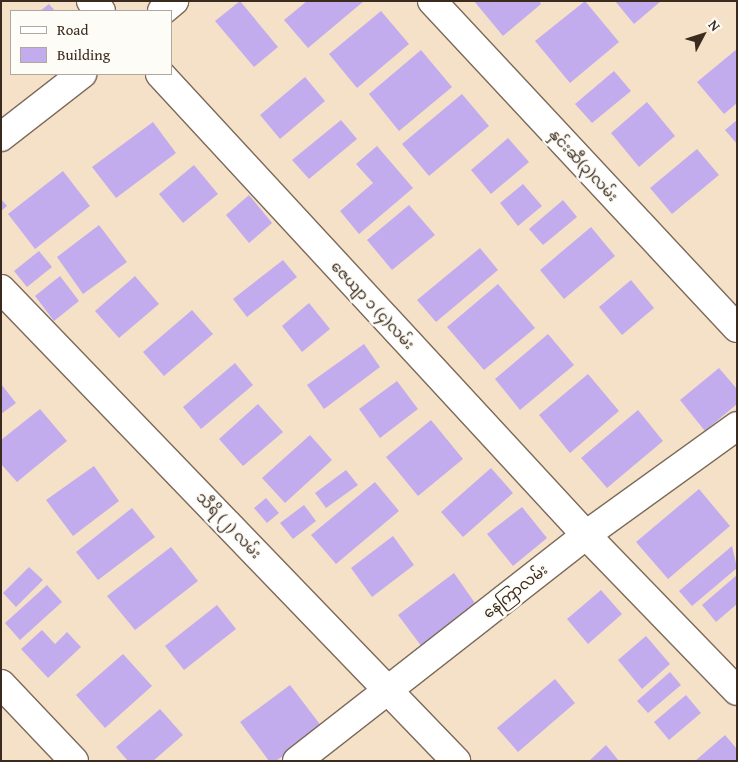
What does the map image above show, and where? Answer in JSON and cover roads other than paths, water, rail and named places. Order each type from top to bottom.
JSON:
[{"type":"street","points":[[91,1],[100,10]]},
{"type":"street","points":[[163,10],[174,1]]},
{"type":"street","name":"နှင်းဆီ(၃)လမ်း","points":[[432,1],[737,328]]},
{"type":"street","points":[[1,137],[81,75]]},
{"type":"street","name":"ဇေယျာ ၁ (၄)လမ်း","points":[[161,75],[586,536],[737,691]]},
{"type":"street","name":"သီရိ (၂) လမ်း","points":[[1,289],[456,761]]},
{"type":"street","name":"နေကြာလမ်း","points":[[297,761],[586,536],[737,426]]},
{"type":"street","points":[[1,684],[74,761]]}]
